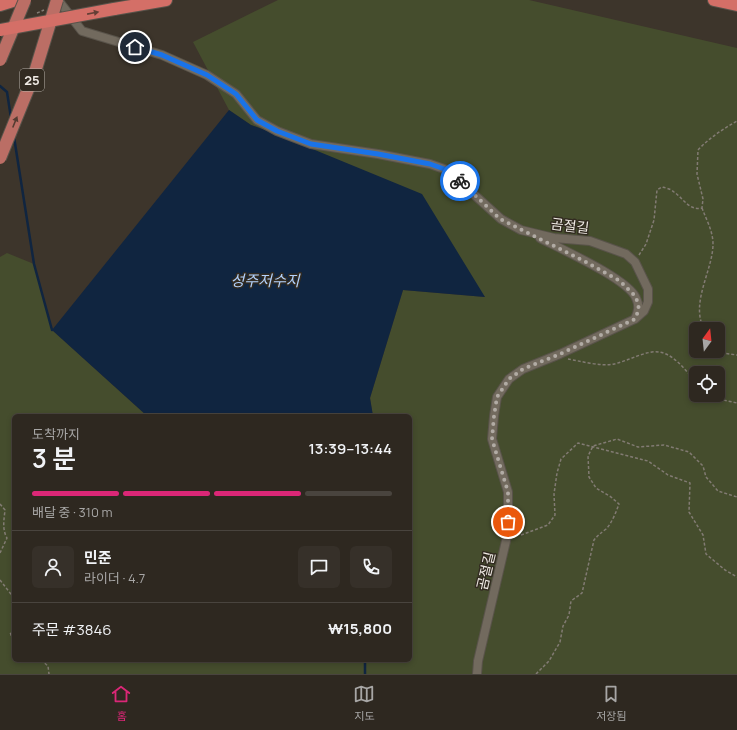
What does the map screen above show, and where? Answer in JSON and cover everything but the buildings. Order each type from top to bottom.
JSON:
[{"type":"highway","points":[[0,5],[16,0]]},
{"type":"highway","points":[[0,30],[166,0]]},
{"type":"highway","points":[[714,0],[737,5]]},
{"type":"main road","points":[[0,60],[25,0]]},
{"type":"main road","name":"25","points":[[0,158],[35,72],[58,0]]},
{"type":"street","name":"곰절길","points":[[58,0],[82,31],[162,55],[207,75],[236,94],[257,120],[277,131],[311,144],[378,154],[430,164],[447,170],[500,219],[521,230],[531,234],[554,238],[590,241],[626,254],[635,262],[648,289],[648,302],[644,311],[635,319],[523,369],[509,379],[497,397],[492,439],[508,492],[508,522],[506,541],[478,661],[477,674]]},
{"type":"street","points":[[531,234],[620,281],[636,297],[639,309],[635,319]]},
{"type":"path","points":[[701,322],[700,308],[705,278],[713,253],[713,243],[712,235],[702,208],[703,199],[697,174],[698,150],[721,130],[737,121]]},
{"type":"path","points":[[635,262],[646,244],[654,220],[657,190],[662,187],[673,190],[687,205],[698,209],[702,208]]},
{"type":"path","points":[[554,356],[612,365],[653,351],[673,358],[689,375]]},
{"type":"path","points":[[725,353],[737,355]]},
{"type":"path","points":[[725,400],[737,403]]},
{"type":"path","points":[[536,674],[549,661],[560,642],[563,626],[569,615],[571,601],[582,593],[594,540],[598,534],[606,529],[615,515],[619,504],[612,497],[596,488],[589,477],[588,456],[593,446],[617,439],[638,447],[664,445],[689,452],[703,466],[706,477],[718,491],[737,497]]},
{"type":"path","points":[[521,535],[548,525],[555,515],[554,494],[561,459],[578,443],[648,462],[668,475],[690,483],[689,512],[703,535],[706,554],[725,570],[737,577]]},
{"type":"path","points":[[0,504],[5,510],[3,527],[7,538],[0,553]]},
{"type":"path","points":[[0,580],[12,595]]},
{"type":"path","points":[[43,662],[48,666],[49,674]]},
{"type":"green space","points":[[278,0],[529,0],[737,48],[737,674],[0,674],[0,257],[7,253],[34,264],[52,330],[145,414],[12,414],[12,662],[412,662],[412,414],[373,414],[370,398],[403,290],[485,297],[276,134],[251,125],[229,110],[193,42]]},
{"type":"water","name":"성주저수지","points":[[229,110],[251,125],[422,194],[485,297],[403,290],[370,398],[373,414],[145,414],[52,330]]},
{"type":"waterway","points":[[0,86],[7,92],[11,118]]},
{"type":"waterway","points":[[14,137],[34,264],[52,330]]},
{"type":"waterway","points":[[365,662],[365,674]]},
{"type":"way so far","points":[[460,181],[500,219],[586,262],[620,281],[636,297],[639,309],[635,319],[560,354],[523,369],[509,379],[497,397],[492,439],[508,492],[508,522]]},
{"type":"route","points":[[135,47],[162,55],[207,75],[236,94],[257,120],[277,131],[311,144],[378,154],[430,164],[447,170],[460,181]]}]
